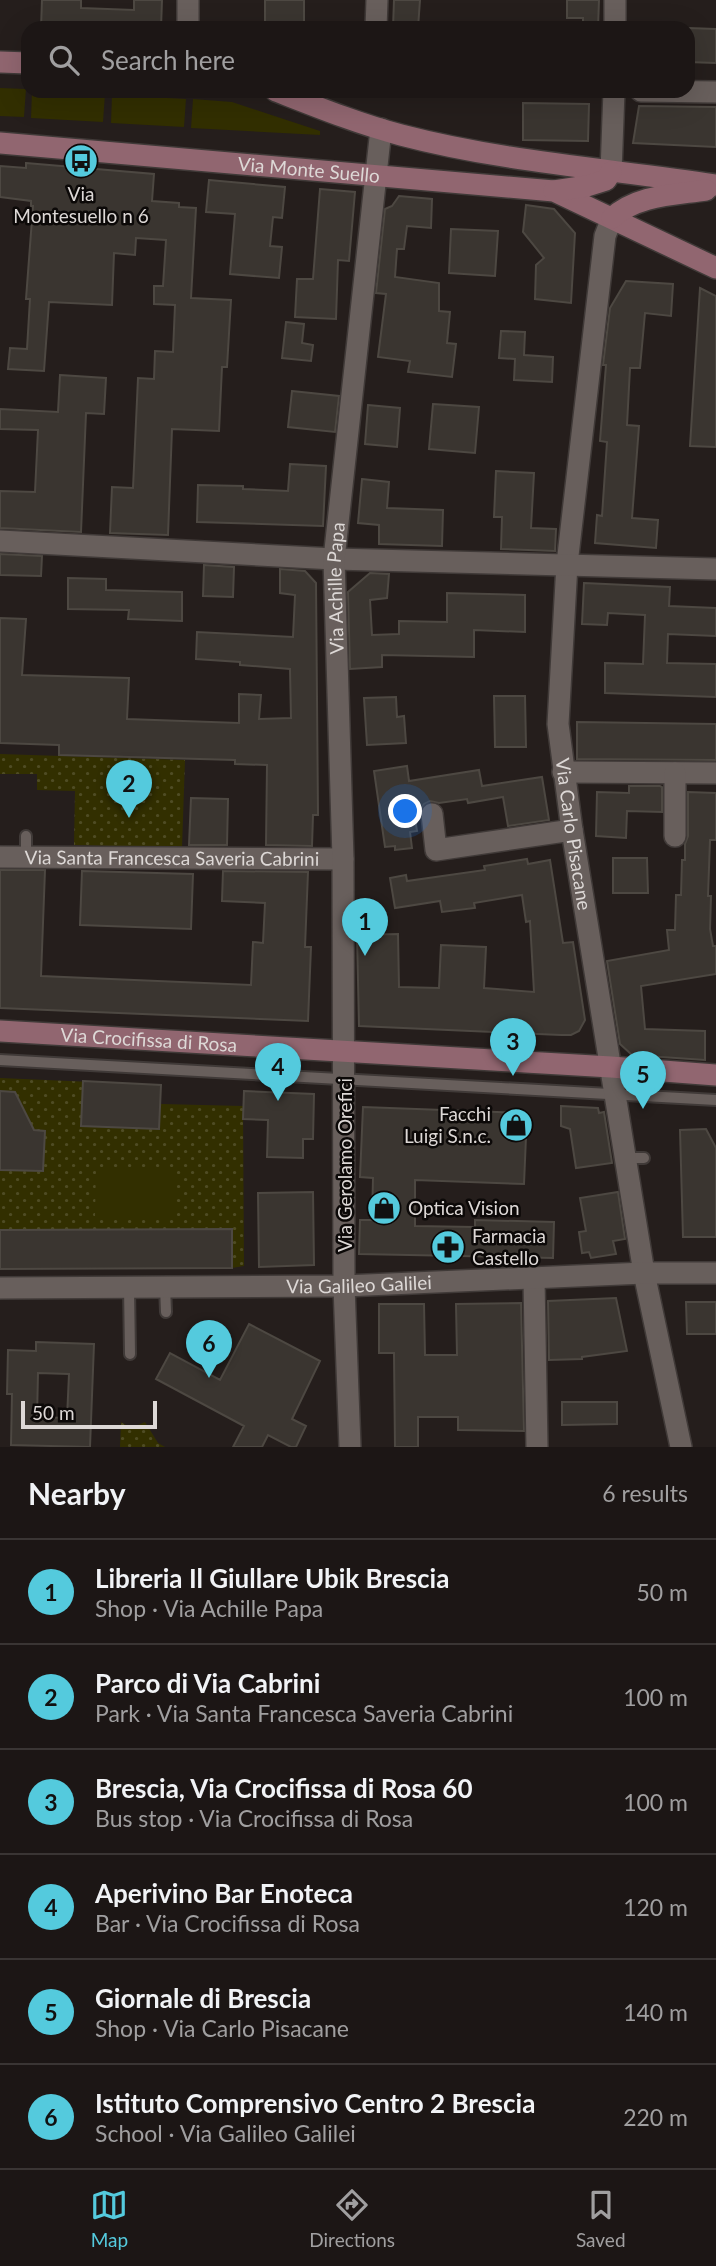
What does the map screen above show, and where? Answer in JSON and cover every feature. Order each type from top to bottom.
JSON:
[{"type":"main road","points":[[0,62],[21,63]]},
{"type":"main road","points":[[295,98],[381,129],[435,143],[716,187]]},
{"type":"main road","name":"Via Monte Suello","points":[[0,143],[554,191],[716,268]]},
{"type":"main road","points":[[554,191],[606,180],[611,172]]},
{"type":"main road","points":[[612,218],[622,209],[648,199],[716,187]]},
{"type":"main road","name":"Via Crocifissa di Rosa","points":[[0,1031],[611,1066],[716,1075]]},
{"type":"street","points":[[188,0],[188,21]]},
{"type":"street","points":[[376,21],[377,0]]},
{"type":"street","points":[[615,0],[615,21]]},
{"type":"street","points":[[695,92],[716,92]]},
{"type":"street","points":[[611,172],[614,98]]},
{"type":"street","name":"Via Achille Papa","points":[[345,1051],[343,859],[334,559],[381,129]]},
{"type":"street","name":"Via Carlo Pisacane","points":[[612,218],[605,236],[567,564],[558,724],[563,772],[611,1066],[616,1094],[635,1158],[644,1272],[681,1447]]},
{"type":"street","points":[[0,541],[334,559],[716,569]]},
{"type":"street","points":[[563,772],[716,773]]},
{"type":"street","points":[[674,836],[676,773]]},
{"type":"street","points":[[432,814],[436,850],[572,830]]},
{"type":"street","name":"Via Santa Francesca Saveria Cabrini","points":[[0,857],[26,847],[343,859]]},
{"type":"street","name":"Via Gerolamo Orefici","points":[[345,1051],[344,1286],[350,1447]]},
{"type":"street","name":"Via Galileo Galilei","points":[[0,1288],[344,1286],[644,1272],[716,1273]]},
{"type":"street","points":[[534,1279],[537,1447]]},
{"type":"lane","points":[[0,1060],[716,1100]]},
{"type":"lane","points":[[165,1286],[166,1312]]},
{"type":"lane","points":[[129,1287],[130,1354]]},
{"type":"shaded area","points":[[0,88],[21,89],[21,98],[25,98],[24,117],[0,116]]},
{"type":"shaded area","points":[[32,98],[105,98],[103,122],[31,118]]},
{"type":"shaded area","points":[[112,98],[186,99],[184,127],[111,123]]},
{"type":"shaded area","points":[[193,99],[232,102],[320,131],[320,135],[191,128]]},
{"type":"shaded area","points":[[0,754],[185,760],[182,848],[74,845],[75,791],[37,790],[37,774],[0,774]]},
{"type":"shaded area","points":[[0,1078],[161,1085],[161,1104],[243,1106],[244,1266],[232,1268],[231,1229],[0,1230]],"holes":[[[96,1169],[174,1169],[174,1216],[95,1217]]]},
{"type":"shaded area","points":[[95,1169],[174,1169],[174,1217],[95,1217]]},
{"type":"shaded area","points":[[121,1422],[131,1428],[145,1422],[158,1443],[165,1447],[120,1447]]},
{"type":"building","points":[[42,0],[81,0],[81,8],[134,10],[134,0],[162,0],[161,21],[41,21]]},
{"type":"building","points":[[265,0],[304,0],[304,21],[265,21]]},
{"type":"building","points":[[394,0],[420,0],[418,21],[393,21]]},
{"type":"building","points":[[567,0],[599,0],[598,21],[567,18]]},
{"type":"building","points":[[695,28],[716,29],[716,63],[695,62]]},
{"type":"building","points":[[523,103],[589,104],[588,141],[523,140]]},
{"type":"building","points":[[639,106],[716,107],[716,147],[633,143]]},
{"type":"building","points":[[26,163],[154,174],[152,201],[179,203],[179,207],[196,208],[191,298],[231,300],[227,367],[222,367],[219,431],[172,429],[168,535],[110,533],[112,487],[133,488],[138,378],[154,379],[155,351],[173,352],[175,305],[154,304],[154,286],[163,286],[166,240],[136,238],[135,255],[114,253],[112,305],[49,302],[44,371],[8,369],[10,348],[27,349],[30,299],[26,299],[33,206],[31,201],[0,197],[0,166],[26,168]]},
{"type":"building","points":[[209,180],[285,187],[282,218],[273,217],[270,246],[282,247],[279,278],[230,274],[235,214],[206,212]]},
{"type":"building","points":[[320,189],[355,192],[349,261],[338,260],[336,319],[295,317],[297,279],[313,279]]},
{"type":"building","points":[[399,196],[432,199],[431,228],[407,226],[404,249],[397,249],[395,277],[439,283],[439,311],[450,312],[447,343],[456,344],[452,377],[408,372],[410,361],[378,357],[386,294],[376,293],[385,209],[392,206]]},
{"type":"building","points":[[526,205],[554,209],[575,233],[571,303],[535,299],[536,265],[544,258],[523,232]]},
{"type":"building","points":[[451,229],[498,231],[495,276],[449,273]]},
{"type":"building","points":[[626,281],[673,284],[671,316],[645,313],[640,368],[630,368],[627,425],[639,426],[632,518],[658,520],[656,548],[595,543],[597,515],[602,516],[607,442],[600,441],[606,365],[603,365],[610,308]]},
{"type":"building","points":[[700,288],[716,296],[716,447],[690,446]]},
{"type":"building","points":[[286,322],[304,324],[302,343],[313,345],[311,361],[282,358]]},
{"type":"building","points":[[501,331],[525,332],[524,355],[553,357],[552,382],[514,380],[515,359],[499,358]]},
{"type":"building","points":[[60,375],[106,378],[104,414],[86,413],[81,532],[0,528],[0,491],[35,492],[38,430],[0,429],[0,409],[58,412]]},
{"type":"building","points":[[292,391],[339,396],[335,432],[288,427]]},
{"type":"building","points":[[433,404],[479,407],[475,453],[429,449]]},
{"type":"building","points":[[368,405],[400,408],[397,447],[365,444]]},
{"type":"building","points":[[290,464],[326,466],[323,526],[197,522],[198,485],[288,491]]},
{"type":"building","points":[[496,471],[534,473],[531,528],[556,529],[555,551],[501,549],[502,517],[494,517]]},
{"type":"building","points":[[362,479],[389,482],[387,508],[443,510],[442,546],[379,544],[379,525],[358,523]]},
{"type":"building","points":[[0,554],[42,556],[41,576],[0,575]]},
{"type":"building","points":[[204,565],[234,567],[233,597],[203,596]]},
{"type":"building","points":[[280,569],[305,571],[316,583],[318,815],[313,815],[312,846],[266,845],[267,765],[235,764],[235,760],[59,755],[59,745],[0,743],[0,618],[26,619],[22,675],[129,678],[127,719],[239,723],[239,694],[261,695],[259,719],[291,718],[290,669],[196,659],[197,632],[293,637],[295,595],[280,593]]},
{"type":"building","points":[[370,573],[389,574],[387,598],[370,600],[372,635],[399,634],[399,621],[447,622],[447,593],[525,595],[525,632],[474,630],[474,657],[382,655],[382,667],[350,669],[348,592]]},
{"type":"building","points":[[68,578],[106,579],[106,590],[182,592],[182,621],[128,619],[129,610],[68,609]]},
{"type":"building","points":[[584,583],[670,587],[669,606],[716,608],[716,636],[668,634],[667,663],[716,664],[716,697],[605,693],[605,663],[643,664],[645,615],[608,613],[607,625],[582,624]]},
{"type":"building","points":[[494,696],[525,696],[526,747],[495,747]]},
{"type":"building","points":[[396,697],[397,717],[404,716],[406,743],[367,745],[364,698]]},
{"type":"building","points":[[577,722],[716,724],[716,760],[577,759]]},
{"type":"building","points":[[407,766],[409,781],[479,770],[482,786],[542,777],[549,820],[508,826],[503,797],[468,803],[467,799],[439,803],[430,801],[424,804],[420,811],[414,812],[417,831],[410,832],[412,848],[395,850],[395,846],[385,847],[374,771]]},
{"type":"building","points":[[629,786],[662,787],[662,812],[627,811],[626,838],[596,836],[597,792],[629,793]]},
{"type":"building","points":[[688,792],[716,793],[716,840],[710,840],[708,896],[711,896],[710,929],[713,946],[716,946],[716,974],[641,986],[645,1029],[705,1031],[705,1060],[632,1055],[620,1044],[607,961],[669,950],[667,930],[675,930],[676,895],[681,895],[682,860],[685,860],[688,836]]},
{"type":"building","points":[[191,798],[228,799],[227,845],[189,845]]},
{"type":"building","points":[[613,858],[647,858],[648,893],[613,893]]},
{"type":"building","points":[[527,859],[528,864],[550,860],[563,943],[573,942],[585,1020],[579,1031],[571,1035],[561,1035],[359,1026],[357,935],[398,934],[399,987],[439,988],[441,945],[486,947],[484,988],[534,992],[530,921],[526,922],[522,895],[474,903],[475,908],[442,912],[440,901],[395,908],[390,878],[406,875],[407,881],[485,870],[484,866]]},
{"type":"building","points":[[0,870],[45,870],[41,976],[251,985],[253,942],[263,943],[265,903],[222,901],[223,871],[308,872],[305,947],[311,947],[308,1021],[0,1008]]},
{"type":"building","points":[[82,871],[193,874],[191,929],[80,925]]},
{"type":"building","points":[[83,1081],[161,1085],[159,1129],[81,1126]]},
{"type":"building","points":[[0,1091],[15,1092],[34,1130],[45,1131],[43,1171],[0,1170]]},
{"type":"building","points":[[244,1091],[314,1094],[313,1139],[303,1139],[303,1158],[267,1157],[268,1120],[243,1119]]},
{"type":"building","points":[[561,1106],[598,1108],[599,1113],[604,1112],[612,1163],[576,1168],[570,1129],[561,1126]]},
{"type":"building","points":[[363,1107],[527,1113],[524,1184],[415,1180],[415,1226],[475,1227],[475,1220],[554,1222],[553,1258],[359,1254],[360,1220],[372,1220],[373,1178],[360,1177]]},
{"type":"building","points":[[706,1129],[716,1148],[716,1237],[683,1237],[680,1130]]},
{"type":"building","points":[[313,1192],[314,1265],[259,1267],[258,1193]]},
{"type":"building","points":[[618,1192],[625,1239],[613,1241],[616,1254],[591,1258],[589,1252],[582,1253],[579,1232],[586,1231],[580,1198]]},
{"type":"building","points":[[232,1229],[232,1268],[0,1269],[0,1230]]},
{"type":"building","points":[[616,1298],[627,1351],[582,1359],[549,1360],[548,1301]]},
{"type":"building","points":[[686,1302],[716,1302],[716,1334],[687,1334]]},
{"type":"building","points":[[521,1303],[524,1431],[458,1430],[458,1417],[418,1417],[418,1447],[395,1447],[394,1353],[379,1353],[379,1304],[424,1304],[425,1355],[457,1355],[456,1304]]},
{"type":"building","points":[[249,1324],[320,1361],[292,1419],[306,1426],[296,1447],[268,1435],[262,1447],[233,1447],[244,1426],[156,1379],[170,1353],[220,1380]]},
{"type":"building","points":[[36,1342],[94,1344],[90,1447],[11,1445],[12,1394],[7,1394],[8,1350],[36,1351]],"holes":[[[38,1373],[69,1374],[67,1418],[37,1417]]]},
{"type":"building","points":[[562,1402],[617,1402],[617,1424],[562,1425]]},
{"type":"place","name":"Via Montesuello n 6","points":[[81,161]]},
{"type":"place","name":"Parco di Via Cabrini","points":[[129,818]]},
{"type":"place","name":"Libreria Il Giullare Ubik Brescia","points":[[365,956]]},
{"type":"place","name":"Brescia, Via Crocifissa di Rosa 60","points":[[513,1076]]},
{"type":"place","name":"Aperivino Bar Enoteca","points":[[278,1101]]},
{"type":"place","name":"Giornale di Brescia","points":[[643,1109]]},
{"type":"place","name":"Facchi Luigi S.n.c.","points":[[516,1125]]},
{"type":"place","name":"Optica Vision","points":[[384,1208]]},
{"type":"place","name":"Farmacia Castello","points":[[448,1247]]},
{"type":"place","name":"Istituto Comprensivo Centro 2 Brescia","points":[[209,1378]]}]
